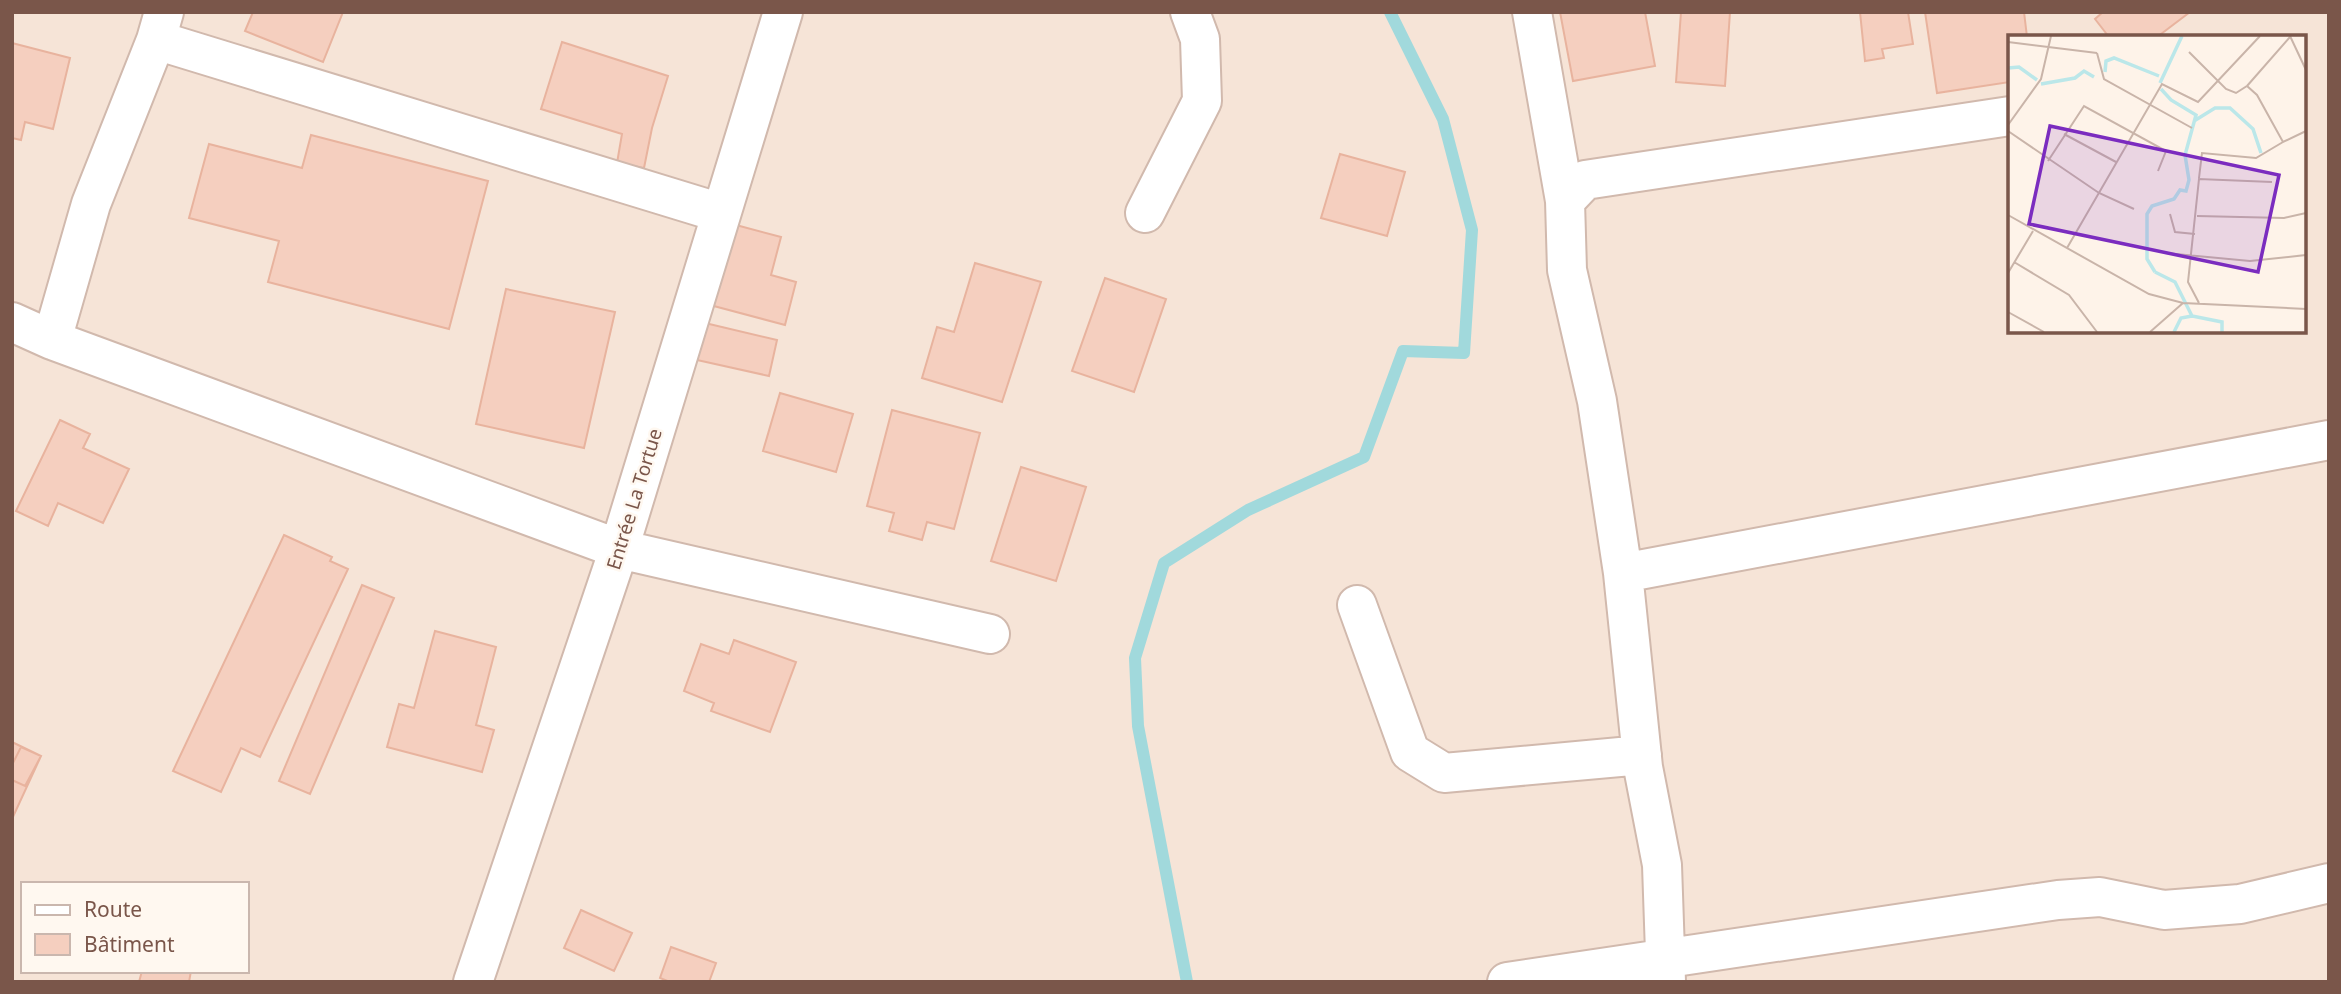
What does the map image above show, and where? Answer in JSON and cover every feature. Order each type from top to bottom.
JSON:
[{"type":"street","name":"Entrée La Tortue","points":[[473,982],[619,549],[783,12]]},
{"type":"street","points":[[1145,213],[1202,101],[1200,39],[1190,12]]},
{"type":"street","points":[[1532,12],[1565,201],[1567,270],[1597,401],[1623,573],[1642,755],[1662,865],[1665,970]]},
{"type":"street","points":[[52,340],[91,204],[160,26],[721,213]]},
{"type":"street","points":[[1565,201],[1585,180],[2008,116]]},
{"type":"street","points":[[12,322],[52,340],[619,549],[990,634]]},
{"type":"street","points":[[1623,573],[2329,440]]},
{"type":"street","points":[[1357,606],[1410,752],[1444,774],[1642,755]]},
{"type":"street","points":[[1507,982],[1665,970],[2058,900],[2100,897],[2164,911],[2240,904],[2329,883]]},
{"type":"shaded area","points":[[12,12],[2329,12],[2329,982],[12,982]]},
{"type":"building","points":[[253,12],[343,12],[323,62],[245,31]]},
{"type":"building","points":[[1560,12],[1645,12],[1655,66],[1573,81]]},
{"type":"building","points":[[1681,12],[1730,12],[1725,86],[1676,82]]},
{"type":"building","points":[[1860,12],[1908,12],[1913,44],[1882,49],[1884,58],[1865,61]]},
{"type":"building","points":[[1925,12],[2024,12],[2027,35],[2008,35],[2008,82],[1937,93]]},
{"type":"building","points":[[2103,12],[2190,12],[2160,35],[2107,35],[2095,19]]},
{"type":"building","points":[[562,42],[668,76],[652,128],[644,168],[617,163],[622,134],[541,109]]},
{"type":"building","points":[[12,43],[70,58],[53,129],[25,122],[21,140],[12,138]]},
{"type":"building","points":[[311,135],[488,181],[449,329],[268,282],[279,241],[189,218],[209,144],[302,168]]},
{"type":"building","points":[[1340,154],[1405,172],[1387,236],[1321,218]]},
{"type":"building","points":[[736,225],[781,237],[771,275],[796,282],[785,325],[710,305]]},
{"type":"building","points":[[975,263],[1041,282],[1002,402],[922,378],[937,327],[954,332]]},
{"type":"building","points":[[1105,278],[1166,299],[1134,392],[1072,371]]},
{"type":"building","points":[[506,289],[615,312],[584,448],[476,424]]},
{"type":"building","points":[[705,323],[777,340],[769,376],[697,360]]},
{"type":"building","points":[[780,393],[853,414],[836,472],[763,451]]},
{"type":"building","points":[[892,410],[980,433],[954,529],[927,522],[922,540],[889,531],[894,513],[867,506]]},
{"type":"building","points":[[60,420],[90,434],[83,448],[129,469],[103,523],[58,503],[48,526],[16,511]]},
{"type":"building","points":[[1021,467],[1086,487],[1056,581],[991,561]]},
{"type":"building","points":[[284,535],[332,557],[330,561],[348,569],[260,757],[241,748],[221,792],[173,771]]},
{"type":"building","points":[[362,585],[394,598],[310,794],[279,781]]},
{"type":"building","points":[[435,631],[496,647],[476,725],[494,730],[482,772],[387,747],[399,704],[414,708]]},
{"type":"building","points":[[734,640],[796,662],[770,732],[711,711],[714,703],[684,691],[701,644],[729,654]]},
{"type":"building","points":[[12,742],[41,756],[25,786],[12,780]]},
{"type":"building","points":[[21,747],[41,756],[12,819],[12,765]]},
{"type":"building","points":[[581,910],[632,933],[614,971],[564,948]]},
{"type":"building","points":[[671,947],[716,963],[709,982],[670,982],[660,978]]},
{"type":"building","points":[[141,973],[191,973],[189,982],[139,982]]},
{"type":"waterway","points":[[1187,982],[1138,726],[1135,658],[1164,563],[1248,510],[1364,457],[1403,351],[1464,353],[1472,230],[1443,119],[1390,12]]}]
